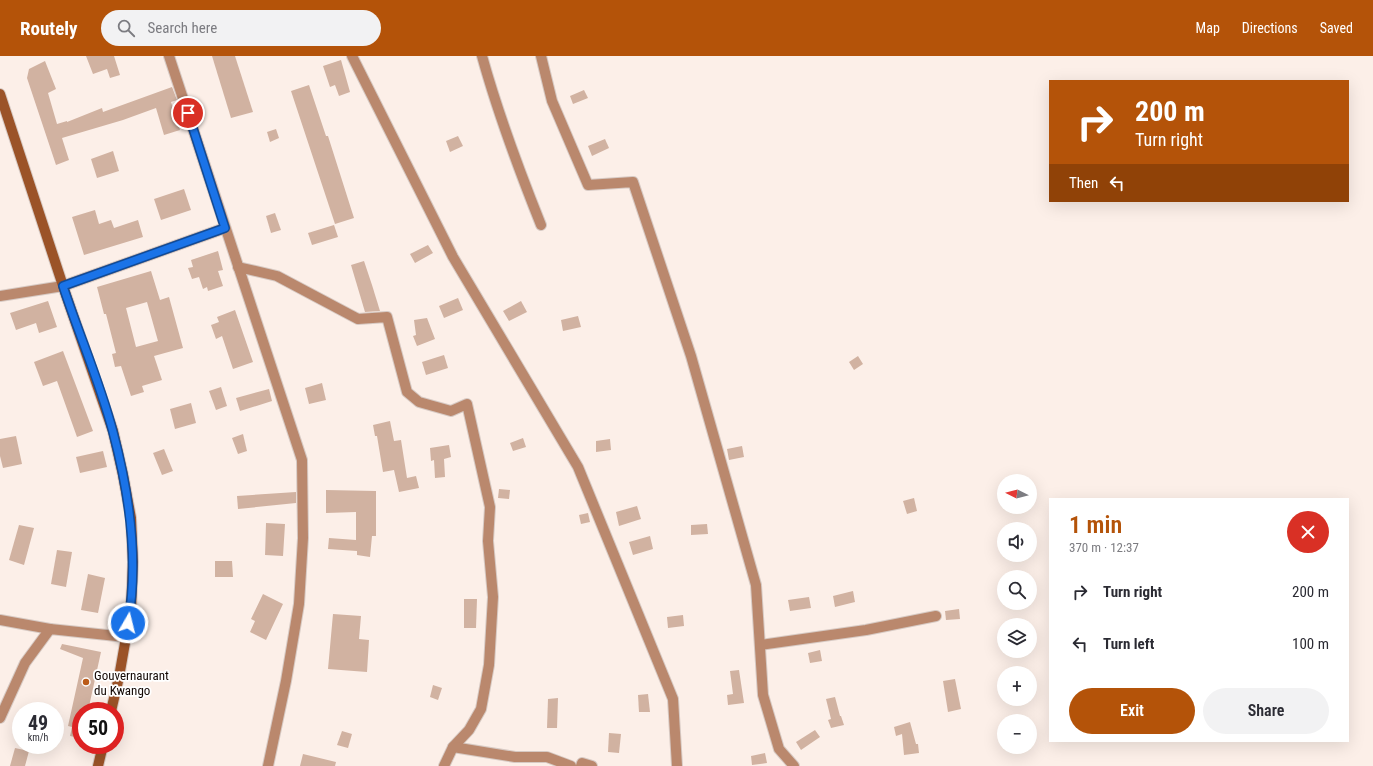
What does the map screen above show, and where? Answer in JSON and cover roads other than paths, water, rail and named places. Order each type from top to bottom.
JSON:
[{"type":"main road","points":[[0,94],[3,115],[113,431],[131,518],[131,609],[113,702]]},
{"type":"main road","points":[[98,766],[101,754]]},
{"type":"street","points":[[169,56],[302,460],[303,538],[299,604],[286,681],[268,766]]},
{"type":"street","points":[[352,56],[453,257],[578,466],[673,699],[677,766]]},
{"type":"street","points":[[482,56],[491,88],[516,162],[541,225]]},
{"type":"street","points":[[541,56],[552,101],[588,185],[633,182],[691,356],[756,585],[763,695],[779,749],[794,766]]},
{"type":"street","points":[[0,296],[63,286],[225,228]]},
{"type":"street","points":[[238,267],[277,276],[358,319],[386,317],[407,392],[419,402],[451,411],[467,404],[490,507],[488,541],[493,597],[489,664],[481,709],[469,730],[453,747],[444,766]]},
{"type":"street","points":[[760,645],[866,630],[936,616]]},
{"type":"street","points":[[0,620],[50,629],[126,637]]},
{"type":"street","points":[[0,718],[25,662],[50,629]]},
{"type":"street","points":[[453,747],[515,757],[547,757],[580,765]]},
{"type":"place","name":"Gouvernaurant du Kwango","points":[[86,682]]}]
